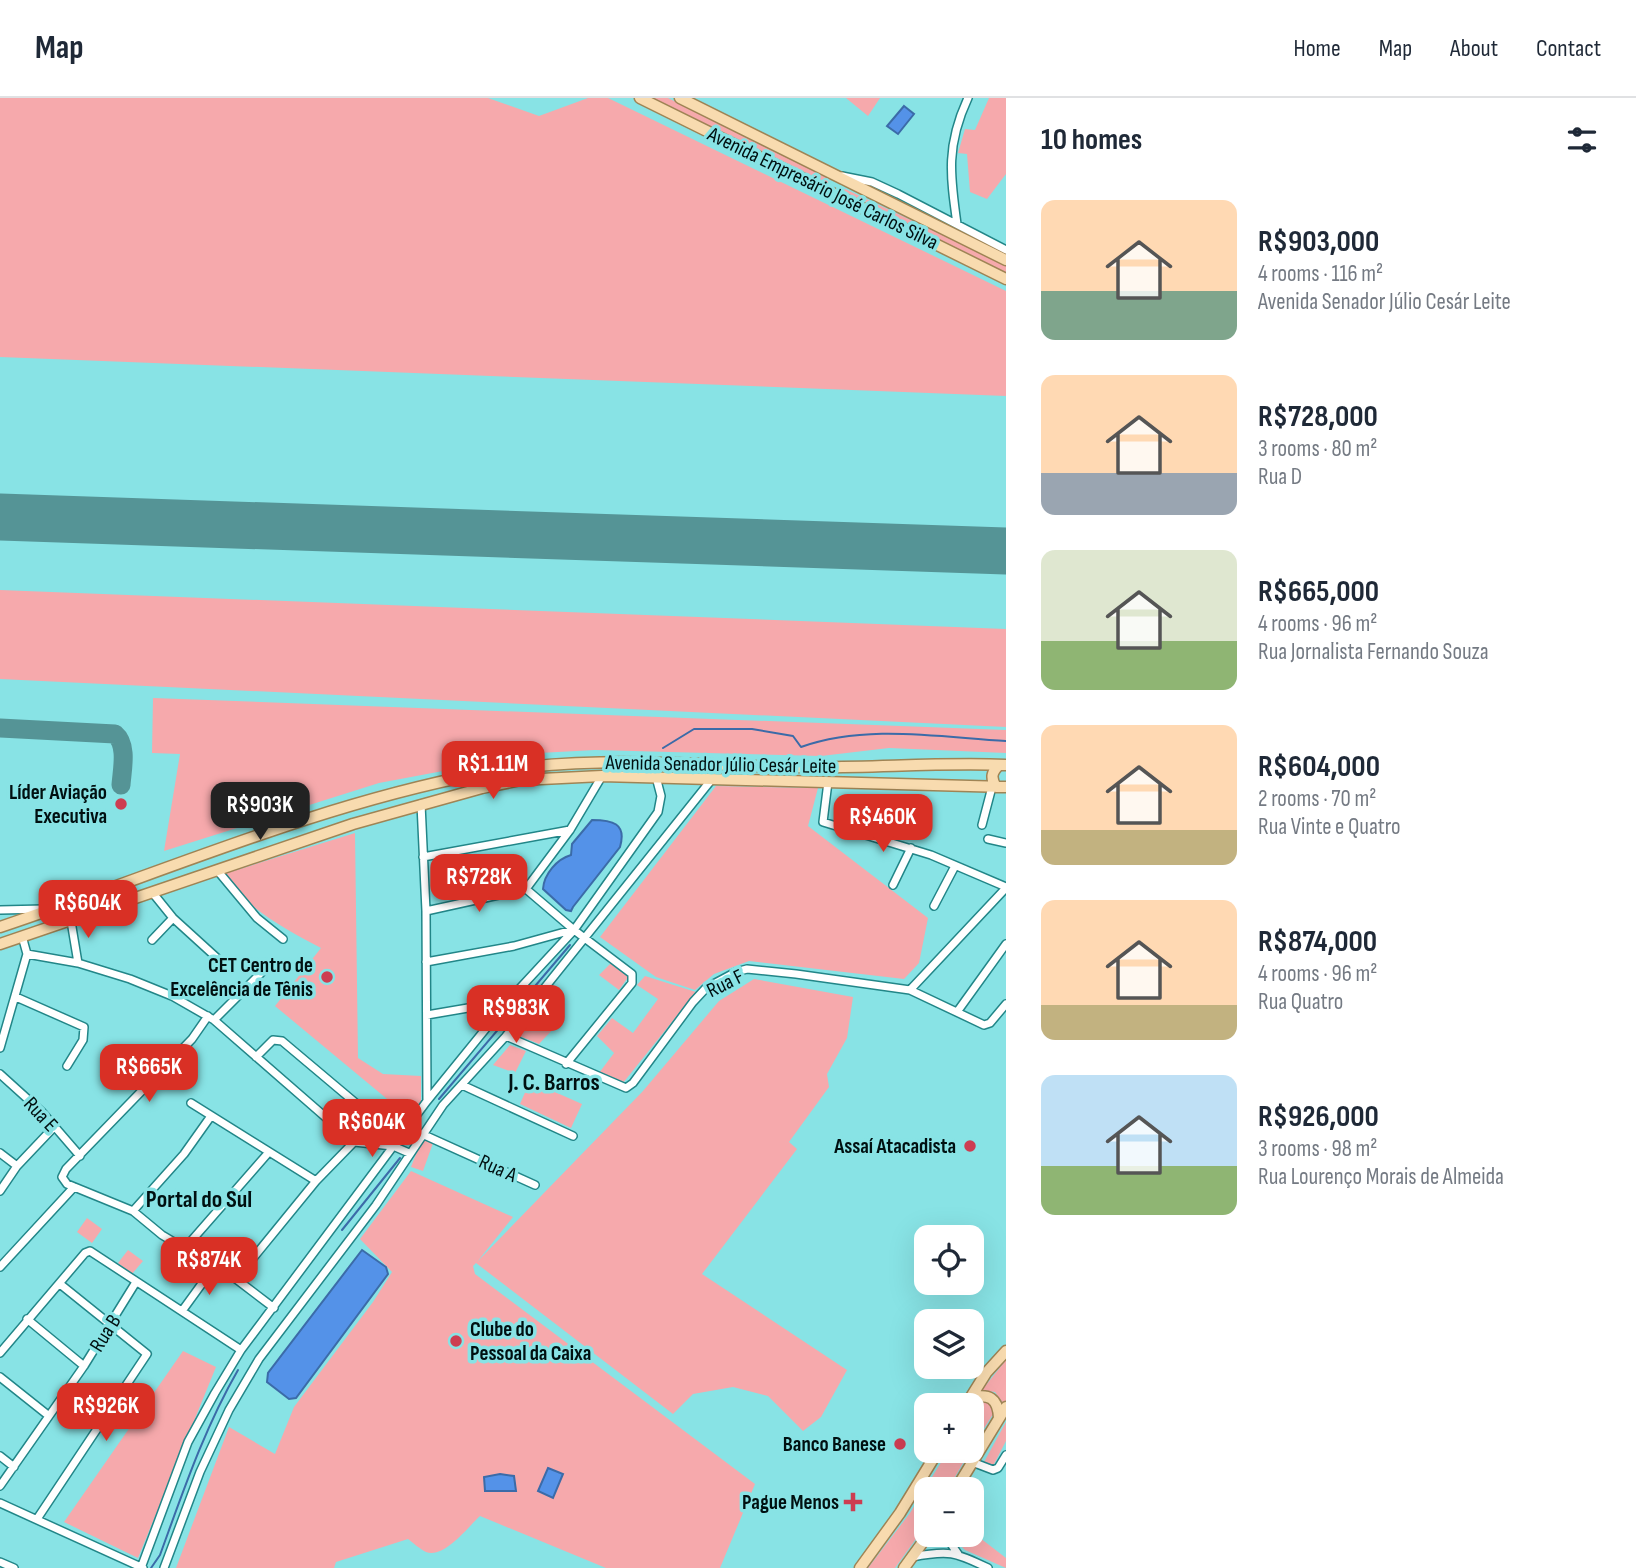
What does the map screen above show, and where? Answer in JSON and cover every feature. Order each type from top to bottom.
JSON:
[{"type":"main road","name":"Avenida Empresário José Carlos Silva","points":[[640,98],[1006,279]]},
{"type":"main road","name":"Avenida Empresário José Carlos Silva","points":[[680,98],[1006,260]]},
{"type":"main road","points":[[831,192],[838,177]]},
{"type":"main road","name":"Avenida Senador Júlio Cesár Leite","points":[[0,927],[343,806],[476,775],[572,762],[798,767],[1003,765]]},
{"type":"main road","points":[[971,765],[976,774],[975,783],[971,786]]},
{"type":"main road","points":[[998,787],[992,777],[993,772],[1003,765]]},
{"type":"main road","name":"Avenida Senador Júlio Cesár Leite","points":[[0,944],[281,848],[421,804],[521,780],[602,776],[998,787]]},
{"type":"main road","points":[[277,828],[275,839],[281,848]]},
{"type":"main road","points":[[254,836],[260,845],[257,857]]},
{"type":"main road","points":[[974,1393],[986,1373],[1006,1351]]},
{"type":"main road","points":[[984,1396],[993,1398],[997,1403],[999,1418]]},
{"type":"main road","points":[[984,1442],[1006,1407]]},
{"type":"main road","points":[[860,1568],[900,1513],[931,1463]]},
{"type":"main road","points":[[904,1568],[919,1547]]},
{"type":"street","points":[[957,224],[950,165],[951,149],[968,98]]},
{"type":"street","points":[[838,177],[872,183],[1006,250]]},
{"type":"street","points":[[913,214],[918,204]]},
{"type":"street","points":[[426,911],[526,889],[570,830],[602,776]]},
{"type":"street","points":[[0,1503],[142,1568],[188,1442],[241,1350],[427,1101],[509,1000],[574,930],[658,812],[661,796],[656,777]]},
{"type":"street","points":[[164,1568],[200,1472],[259,1359],[376,1205],[443,1105],[506,1036],[712,779]]},
{"type":"street","points":[[828,782],[823,822],[911,848],[1006,888],[910,990]]},
{"type":"street","points":[[982,825],[998,787]]},
{"type":"street","points":[[421,804],[426,911],[427,1101]]},
{"type":"street","points":[[423,856],[570,830]]},
{"type":"street","points":[[988,839],[1006,843]]},
{"type":"street","points":[[893,885],[911,848]]},
{"type":"street","points":[[934,906],[955,866]]},
{"type":"street","points":[[217,870],[257,918],[283,939]]},
{"type":"street","points":[[506,1036],[566,1064],[633,978],[629,970],[574,930],[526,889]]},
{"type":"street","points":[[152,892],[173,918],[216,958]]},
{"type":"street","points":[[0,910],[55,909]]},
{"type":"street","points":[[152,940],[173,918]]},
{"type":"street","points":[[71,921],[78,963]]},
{"type":"street","points":[[426,961],[525,944],[574,930]]},
{"type":"street","points":[[0,1048],[27,954],[22,936]]},
{"type":"street","points":[[957,1012],[1006,944]]},
{"type":"street","points":[[27,954],[78,963],[130,979],[172,996],[211,1018],[354,1142],[393,1146],[409,1153]]},
{"type":"street","name":"Rua F","points":[[566,1064],[626,1088],[634,1083],[706,988],[736,972],[747,970],[775,971],[910,990],[980,1024],[988,1025],[1005,1007]]},
{"type":"street","points":[[206,1278],[133,1211],[67,1184],[62,1177],[66,1169],[211,1018],[262,972]]},
{"type":"street","points":[[16,997],[84,1027],[83,1040],[67,1066]]},
{"type":"street","points":[[427,1014],[509,1000]]},
{"type":"street","points":[[256,1057],[273,1040],[282,1041],[383,1126],[400,1136]]},
{"type":"street","name":"Rua E","points":[[0,1073],[33,1103],[80,1156]]},
{"type":"street","points":[[462,1085],[573,1136]]},
{"type":"street","points":[[191,1103],[316,1181]]},
{"type":"street","points":[[133,1211],[184,1154],[211,1116]]},
{"type":"street","points":[[0,1191],[17,1166],[54,1127]]},
{"type":"street","name":"Rua A","points":[[422,1133],[535,1185]]},
{"type":"street","points":[[236,1279],[316,1181],[354,1142]]},
{"type":"street","points":[[185,1248],[269,1152]]},
{"type":"street","points":[[0,1153],[17,1166]]},
{"type":"street","points":[[0,1267],[74,1187]]},
{"type":"street","points":[[162,1235],[236,1279],[274,1308]]},
{"type":"street","points":[[1,1350],[85,1253],[90,1251],[241,1350]]},
{"type":"street","points":[[182,1311],[214,1267]]},
{"type":"street","name":"Rua B","points":[[0,1486],[84,1366],[136,1282]]},
{"type":"street","points":[[37,1519],[147,1354],[60,1284]]},
{"type":"street","points":[[27,1319],[84,1366]]},
{"type":"street","points":[[0,1377],[49,1416]]},
{"type":"street","points":[[975,1463],[993,1470],[998,1468],[1006,1455]]},
{"type":"street","points":[[0,1456],[15,1467]]},
{"type":"street","points":[[954,1547],[958,1554]]},
{"type":"street","points":[[912,1557],[940,1553],[958,1554],[988,1568]]},
{"type":"street","points":[[0,1562],[14,1568]]},
{"type":"shaded area","points":[[0,98],[488,98],[539,116],[588,98],[608,98],[1006,291],[1006,396],[0,357]]},
{"type":"shaded area","points":[[650,98],[668,98],[831,179],[827,186]]},
{"type":"shaded area","points":[[846,98],[880,98],[868,116]]},
{"type":"shaded area","points":[[989,98],[1006,98],[1006,174],[987,199],[970,192],[967,154],[958,153],[965,129],[975,130]]},
{"type":"shaded area","points":[[841,187],[1006,265],[1006,275],[838,191]]},
{"type":"shaded area","points":[[0,590],[1006,629],[1006,727],[0,679]]},
{"type":"shaded area","points":[[153,698],[1006,730],[1006,753],[889,748],[821,756],[595,750],[539,753],[379,783],[164,851],[180,754],[152,753]]},
{"type":"shaded area","points":[[716,786],[818,788],[808,826],[928,918],[919,963],[904,979],[749,961],[714,974],[695,990],[656,977],[600,937]]},
{"type":"shaded area","name":"CET Centro de Excelência de Tênis","points":[[355,833],[358,1058],[383,1074],[421,1076],[421,1103],[410,1118],[275,1006],[321,948],[255,908],[224,874]]},
{"type":"shaded area","points":[[612,962],[629,976],[619,990],[599,975]]},
{"type":"shaded area","points":[[645,976],[696,992],[623,1083],[599,1073],[614,1053],[597,1036],[612,1018],[633,1033],[658,999],[637,985]]},
{"type":"shaded area","points":[[754,979],[853,997],[847,1038],[827,1074],[829,1087],[789,1142],[797,1149],[702,1274],[847,1370],[821,1417],[803,1431],[768,1396],[733,1387],[693,1394],[673,1414],[476,1263],[473,1266],[475,1274],[755,1484],[720,1568],[606,1568],[480,1516],[448,1547],[433,1553],[424,1551],[408,1539],[336,1562],[334,1568],[176,1568],[229,1427],[275,1454],[294,1407],[373,1302],[392,1272],[360,1239],[411,1171],[513,1217],[477,1262],[643,1091],[719,1001]]},
{"type":"shaded area","points":[[537,1011],[556,1026],[539,1044],[517,1035]]},
{"type":"shaded area","points":[[510,1045],[526,1051],[515,1073],[493,1065]]},
{"type":"shaded area","points":[[530,1081],[582,1104],[571,1128],[520,1104]]},
{"type":"shaded area","points":[[422,1139],[433,1143],[423,1171],[411,1167]]},
{"type":"shaded area","points":[[87,1218],[102,1229],[92,1243],[77,1232]]},
{"type":"shaded area","points":[[128,1250],[143,1261],[132,1274],[118,1263]]},
{"type":"shaded area","points":[[183,1351],[216,1367],[138,1558],[64,1522]]},
{"type":"shaded area","points":[[1006,1360],[1005,1406],[995,1392],[982,1390]]},
{"type":"shaded area","points":[[984,1399],[991,1401],[995,1411],[984,1428]]},
{"type":"shaded area","points":[[1006,1422],[1006,1441],[993,1466],[984,1462]]},
{"type":"shaded area","points":[[941,1463],[963,1463],[955,1477],[932,1477]]},
{"type":"shaded area","points":[[914,1506],[914,1542],[895,1568],[868,1568]]},
{"type":"shaded area","points":[[984,1541],[1006,1558],[1006,1568],[962,1547],[984,1547]]},
{"type":"water","points":[[904,106],[914,114],[898,134],[887,126]]},
{"type":"water","points":[[592,820],[616,824],[621,833],[620,847],[571,911],[566,910],[543,889],[544,883],[552,868],[571,855],[572,844]]},
{"type":"water","points":[[362,1250],[386,1267],[388,1274],[296,1398],[289,1399],[267,1382],[268,1373]]},
{"type":"water","points":[[548,1468],[563,1474],[553,1498],[538,1491]]},
{"type":"water","points":[[500,1474],[514,1476],[516,1491],[485,1491],[484,1477]]},
{"type":"waterway","points":[[663,748],[694,729],[752,729],[793,736],[801,747],[826,740],[876,734],[1006,741]]},
{"type":"waterway","points":[[439,1099],[570,945]]},
{"type":"waterway","points":[[342,1230],[400,1158]]},
{"type":"waterway","points":[[151,1568],[160,1555],[204,1438],[238,1370]]},
{"type":"taxiway","points":[[0,728],[115,734],[123,751],[121,785]]},
{"type":"runway","points":[[0,517],[1006,551]]},
{"type":"place","name":"Líder Aviação Executiva","points":[[121,804]]},
{"type":"place","name":"CET Centro de Excelência de Tênis","points":[[327,977]]},
{"type":"place","name":"Assaí Atacadista","points":[[970,1146]]},
{"type":"place","name":"Clube do Pessoal da Caixa","points":[[456,1341]]},
{"type":"place","name":"Banco Banese","points":[[900,1444]]},
{"type":"place","name":"Pague Menos","points":[[853,1502]]},
{"type":"district","name":"J. C. Barros","points":[[554,1082]]},
{"type":"district","name":"Portal do Sul","points":[[199,1199]]}]
